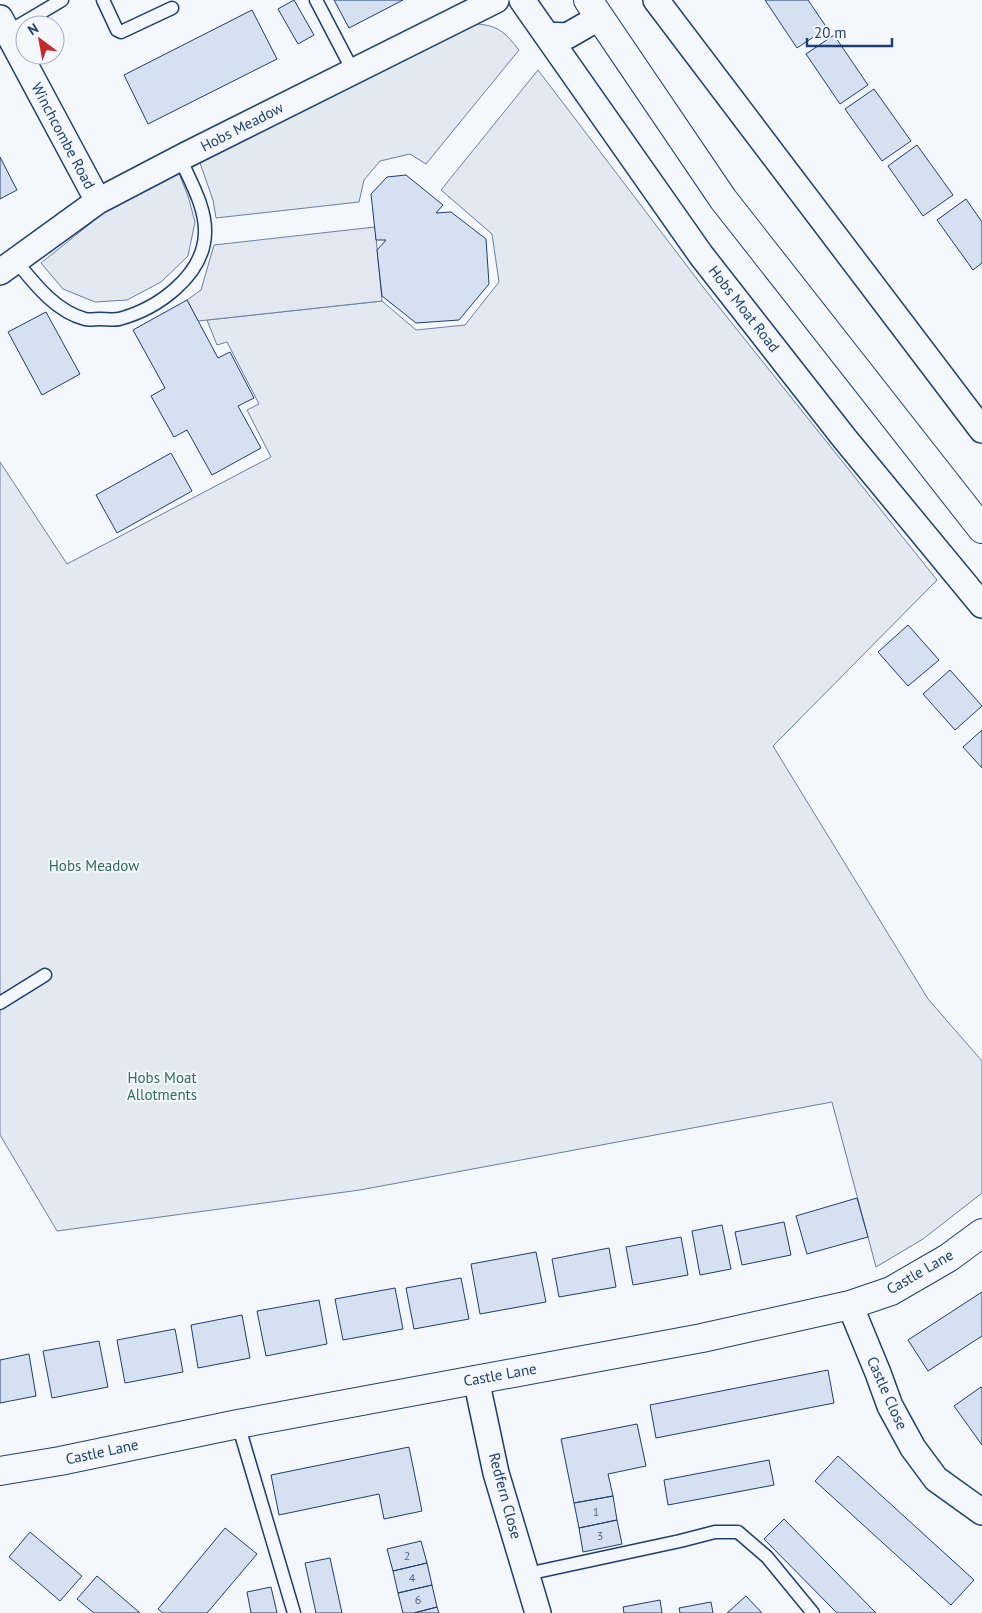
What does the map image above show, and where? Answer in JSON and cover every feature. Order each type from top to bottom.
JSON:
[{"type":"street","name":"Hobs Meadow","points":[[8,266],[98,201],[496,0]]},
{"type":"street","name":"Hobs Moat Road","points":[[522,0],[701,255],[845,439],[982,605]]},
{"type":"street","points":[[656,0],[982,430]]},
{"type":"street","points":[[546,35],[567,36],[594,8],[723,199],[982,529]]},
{"type":"street","name":"Winchcombe Road","points":[[4,25],[98,201]]},
{"type":"street","name":"Castle Lane","points":[[0,1471],[60,1461],[238,1424],[702,1338],[850,1305],[892,1291],[948,1258],[982,1233]]},
{"type":"street","name":"Castle Close","points":[[850,1305],[890,1406],[913,1448],[936,1479],[982,1512]]},
{"type":"street","name":"Redfern Close","points":[[476,1379],[496,1473],[538,1613]]},
{"type":"lane","points":[[4,25],[62,0]]},
{"type":"lane","points":[[103,0],[117,30],[121,32],[172,8]]},
{"type":"lane","points":[[316,0],[353,72]]},
{"type":"lane","points":[[8,266],[46,296],[68,311],[85,319],[116,319],[136,313],[159,301],[173,292],[194,268],[206,234],[203,211],[180,158]]},
{"type":"lane","points":[[0,1003],[45,975]]},
{"type":"lane","points":[[238,1424],[294,1613]]},
{"type":"lane","points":[[527,1574],[715,1532],[738,1532],[767,1557],[813,1613]]},
{"type":"green space","points":[[478,24],[492,27],[502,32],[519,50],[426,164],[410,154],[380,161],[364,180],[359,202],[216,218],[213,200],[200,163],[466,27]]},
{"type":"green space","name":"Hobs Moat Allotments","points":[[538,70],[703,287],[937,580],[773,746],[928,999],[982,1061],[982,1193],[923,1239],[876,1267],[832,1102],[360,1190],[57,1231],[0,1135],[0,462],[67,564],[271,457],[247,410],[259,404],[227,342],[217,345],[207,320],[382,301],[416,330],[465,325],[499,282],[492,234],[441,190]]},
{"type":"green space","points":[[178,171],[188,196],[195,222],[188,256],[161,282],[127,300],[95,302],[63,289],[41,263],[106,211]]},
{"type":"shaded area","points":[[375,227],[382,301],[198,321],[187,300],[201,290],[214,245]]},
{"type":"building","points":[[294,0],[314,35],[298,44],[278,9]]},
{"type":"building","points":[[334,0],[403,0],[349,28]]},
{"type":"building","points":[[765,0],[808,0],[827,28],[797,48]]},
{"type":"building","points":[[252,10],[277,59],[148,124],[124,75]]},
{"type":"building","points":[[834,35],[868,85],[840,104],[806,54]]},
{"type":"building","points":[[874,89],[911,141],[882,161],[845,109]]},
{"type":"building","points":[[917,145],[953,195],[923,216],[888,166]]},
{"type":"building","points":[[0,157],[17,190],[0,199]]},
{"type":"building","points":[[406,175],[443,205],[436,213],[451,212],[486,239],[489,284],[459,320],[416,323],[382,296],[377,250],[386,240],[376,240],[371,194],[387,177]]},
{"type":"building","points":[[966,199],[982,222],[982,263],[973,270],[937,220]]},
{"type":"building","points":[[187,300],[218,358],[230,352],[254,398],[238,406],[261,448],[212,475],[187,430],[174,437],[151,396],[165,388],[133,330]]},
{"type":"building","points":[[46,312],[80,374],[42,395],[8,332]]},
{"type":"building","points":[[171,453],[192,491],[117,533],[96,495]]},
{"type":"building","points":[[908,625],[939,660],[908,686],[878,652]]},
{"type":"building","points":[[950,670],[982,706],[955,730],[923,694]]},
{"type":"building","points":[[982,730],[982,768],[963,747]]},
{"type":"building","points":[[857,1198],[868,1237],[807,1254],[796,1216]]},
{"type":"building","points":[[784,1222],[791,1255],[742,1265],[735,1232]]},
{"type":"building","points":[[722,1225],[731,1269],[700,1275],[692,1231]]},
{"type":"building","points":[[681,1237],[688,1275],[633,1285],[626,1247]]},
{"type":"building","points":[[609,1248],[616,1287],[559,1297],[552,1259]]},
{"type":"building","points":[[536,1252],[546,1302],[480,1314],[471,1264]]},
{"type":"building","points":[[461,1278],[469,1319],[414,1329],[406,1288]]},
{"type":"building","points":[[395,1288],[403,1329],[343,1340],[335,1299]]},
{"type":"building","points":[[982,1292],[982,1336],[928,1371],[908,1340]]},
{"type":"building","points":[[319,1300],[327,1344],[266,1356],[257,1311]]},
{"type":"building","points":[[242,1315],[250,1358],[198,1368],[191,1325]]},
{"type":"building","points":[[175,1329],[183,1372],[125,1383],[117,1340]]},
{"type":"building","points":[[99,1341],[108,1387],[52,1398],[43,1351]]},
{"type":"building","points":[[29,1354],[36,1396],[0,1403],[0,1360]]},
{"type":"building","points":[[828,1370],[834,1403],[656,1438],[650,1405]]},
{"type":"building","points":[[982,1388],[982,1445],[954,1406]]},
{"type":"building","points":[[637,1424],[646,1466],[608,1474],[613,1496],[574,1503],[561,1439]]},
{"type":"building","points":[[409,1447],[422,1511],[384,1519],[379,1494],[279,1515],[271,1475]]},
{"type":"building","points":[[838,1456],[974,1580],[951,1605],[815,1481]]},
{"type":"building","points":[[769,1460],[774,1485],[668,1505],[664,1480]]},
{"type":"building","points":[[613,1496],[617,1520],[579,1528],[574,1503]]},
{"type":"building","points":[[784,1519],[876,1613],[837,1613],[764,1539]]},
{"type":"building","points":[[617,1520],[622,1544],[583,1552],[579,1528]]},
{"type":"building","points":[[225,1528],[257,1554],[207,1613],[163,1613],[158,1609]]},
{"type":"building","points":[[30,1532],[82,1576],[60,1601],[9,1557]]},
{"type":"building","points":[[421,1541],[427,1563],[393,1571],[387,1549]]},
{"type":"building","points":[[330,1558],[342,1613],[316,1613],[305,1563]]},
{"type":"building","points":[[427,1563],[432,1585],[398,1593],[393,1571]]},
{"type":"building","points":[[97,1576],[140,1613],[94,1613],[77,1599]]},
{"type":"building","points":[[432,1585],[437,1607],[414,1613],[403,1613],[398,1593]]},
{"type":"building","points":[[271,1587],[277,1613],[251,1613],[247,1592]]},
{"type":"building","points":[[746,1596],[762,1613],[727,1613]]},
{"type":"building","points":[[660,1600],[662,1613],[624,1613],[623,1607]]},
{"type":"building","points":[[711,1602],[713,1613],[680,1613],[679,1608]]},
{"type":"building","points":[[437,1607],[439,1613],[414,1613]]}]
